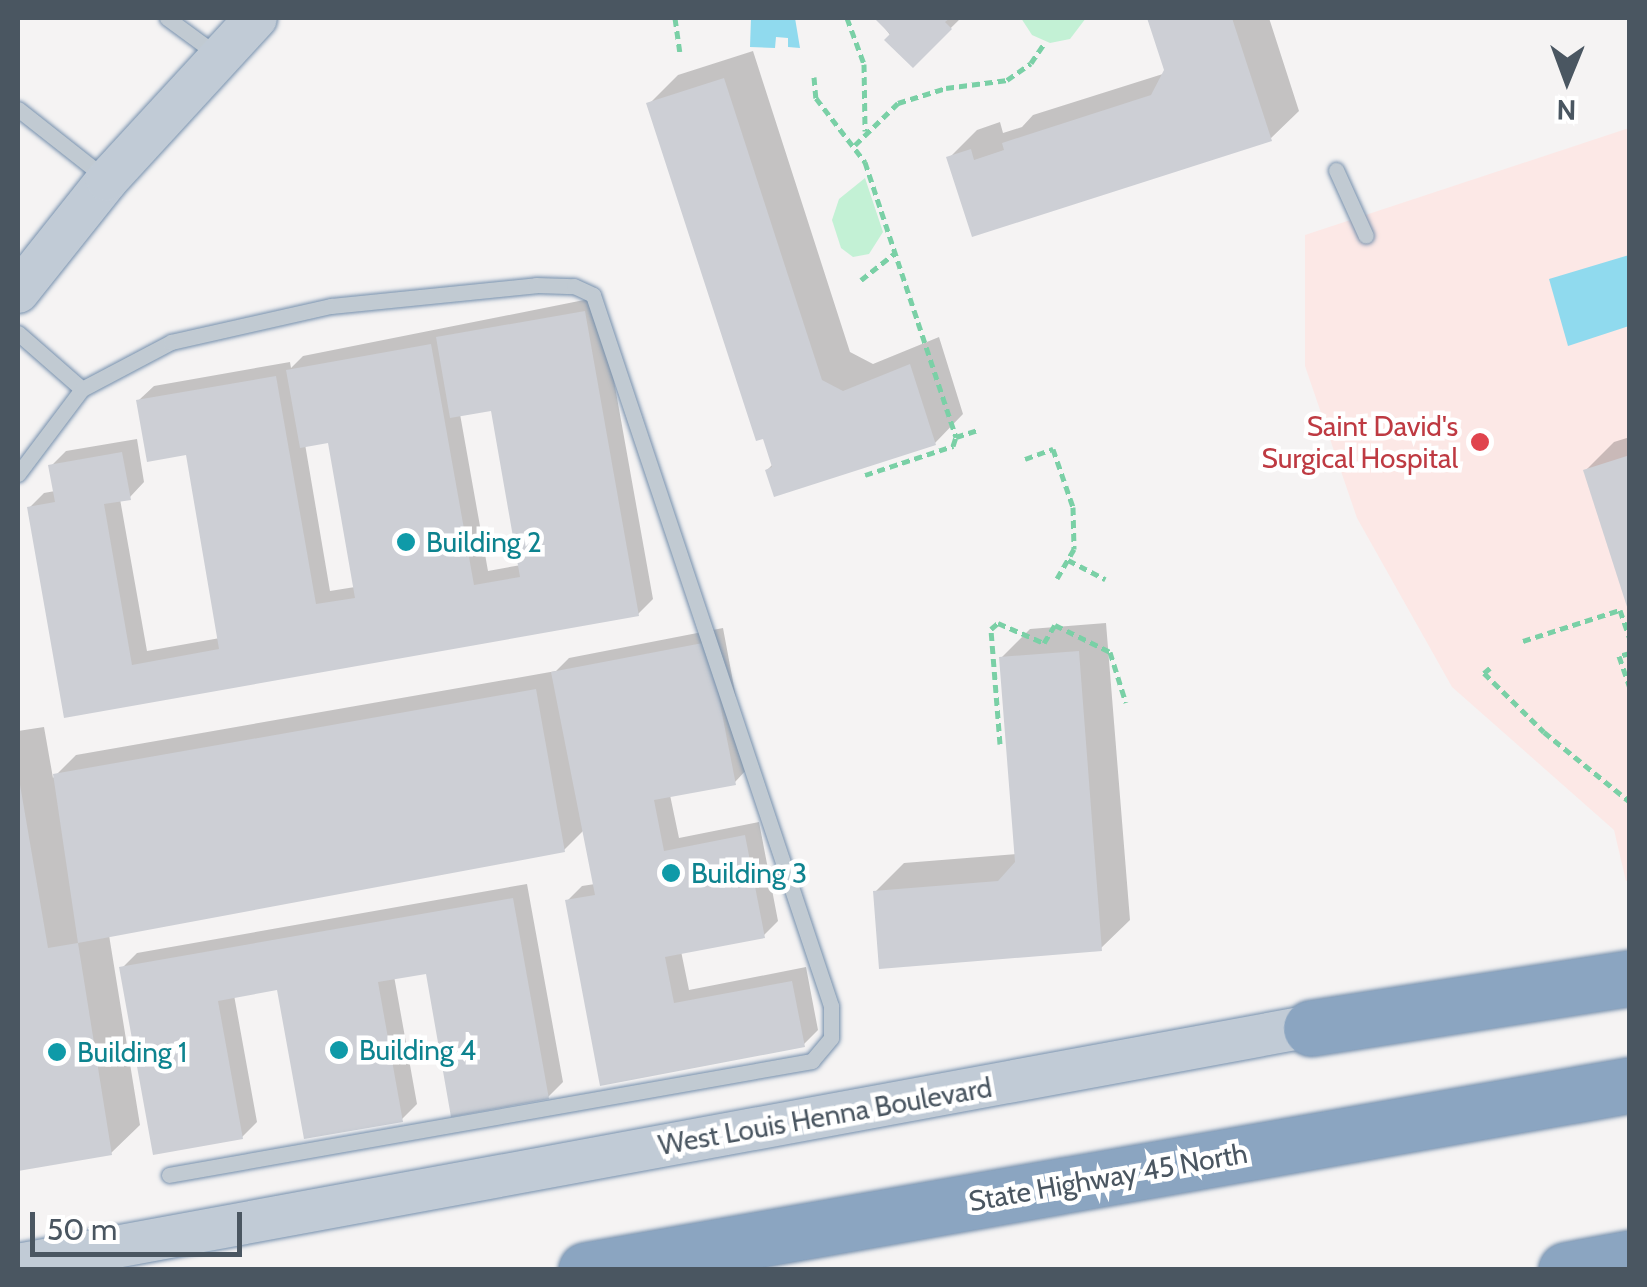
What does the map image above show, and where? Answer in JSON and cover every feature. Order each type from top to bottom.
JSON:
[{"type":"highway","points":[[1311,1028],[1630,978]]},
{"type":"highway","name":"State Highway 45 North","points":[[586,1270],[1630,1084]]},
{"type":"highway","points":[[1566,1270],[1630,1258]]},
{"type":"main road","points":[[18,292],[107,180],[256,18]]},
{"type":"main road","name":"West Louis Henna Boulevard","points":[[18,1264],[1311,1028],[1630,950]]},
{"type":"lane","points":[[166,18],[219,56]]},
{"type":"lane","points":[[18,110],[107,180]]},
{"type":"lane","points":[[1336,170],[1366,236]]},
{"type":"lane","points":[[18,474],[82,389],[171,342],[331,306],[536,285],[574,286],[593,296],[832,1006],[831,1038],[812,1061],[168,1175]]},
{"type":"lane","points":[[18,334],[82,389]]},
{"type":"path","points":[[675,18],[680,52]]},
{"type":"path","points":[[847,18],[864,64],[865,134]]},
{"type":"path","points":[[855,145],[898,103],[946,88],[1006,80],[1032,63],[1045,42]]},
{"type":"path","points":[[814,76],[816,98],[855,145],[896,253],[956,436],[953,446],[865,475]]},
{"type":"path","points":[[861,280],[896,253]]},
{"type":"path","points":[[956,436],[980,429]]},
{"type":"path","points":[[1025,459],[1053,449],[1077,528],[1068,560],[1057,578]]},
{"type":"path","points":[[1068,560],[1105,579]]},
{"type":"path","points":[[1523,641],[1620,610],[1630,639]]},
{"type":"path","points":[[1000,744],[991,629],[998,623],[1044,644],[1055,625],[1110,652],[1126,702]]},
{"type":"path","points":[[1630,653],[1619,656],[1630,688]]},
{"type":"path","points":[[1490,668],[1484,673],[1532,720],[1630,802]]},
{"type":"shaded area","name":"Saint David's Surgical Hospital","points":[[1629,128],[1626,881],[1614,830],[1452,687],[1357,518],[1305,366],[1305,235]]},
{"type":"green space","points":[[1021,18],[1086,18],[1070,39],[1050,43],[1032,35]]},
{"type":"green space","points":[[865,178],[883,232],[869,254],[853,257],[841,248],[832,220],[839,199]]},
{"type":"water","points":[[751,18],[795,18],[800,48],[788,47],[788,38],[776,37],[775,48],[750,47]]},
{"type":"water","points":[[1629,255],[1629,326],[1568,346],[1549,279]]},
{"type":"building","points":[[874,18],[950,18],[945,22],[952,29],[913,68],[884,40],[890,34]]},
{"type":"building","points":[[1147,18],[1232,18],[1272,141],[972,237],[946,157],[971,149],[974,160],[1004,150],[1002,143],[1151,95],[1164,70]]},
{"type":"building","points":[[724,78],[822,380],[843,391],[910,364],[936,445],[774,497],[765,470],[772,467],[763,439],[756,441],[646,103]]},
{"type":"building","name":"Building 2","points":[[585,311],[639,616],[64,718],[27,507],[55,502],[48,465],[122,452],[131,500],[104,504],[132,665],[219,649],[186,455],[147,462],[136,400],[276,376],[316,604],[355,598],[328,443],[300,448],[286,370],[431,344],[474,585],[520,577],[491,411],[450,418],[436,337]]},
{"type":"building","points":[[1630,455],[1630,613],[1629,613],[1583,470]]},
{"type":"building","name":"Building 3","points":[[708,642],[736,785],[654,800],[664,851],[745,835],[765,938],[665,957],[674,1003],[792,981],[805,1047],[600,1086],[565,900],[595,895],[551,672]]},
{"type":"building","points":[[1079,651],[1102,951],[879,969],[873,891],[998,881],[1015,862],[999,657]]},
{"type":"building","points":[[536,689],[565,852],[78,943],[53,774]]},
{"type":"building","name":"Building 1","points":[[18,773],[48,948],[78,943],[112,1155],[18,1171]]},
{"type":"building","name":"Building 4","points":[[513,898],[549,1099],[451,1117],[426,974],[378,982],[403,1122],[304,1139],[277,990],[218,1001],[243,1139],[153,1155],[119,967]]},
{"type":"place","name":"Saint David's Surgical Hospital","points":[[1480,442]]},
{"type":"place","name":"Building 2","points":[[406,542]]},
{"type":"place","name":"Building 3","points":[[671,873]]},
{"type":"place","name":"Building 4","points":[[339,1050]]},
{"type":"place","name":"Building 1","points":[[57,1052]]}]
